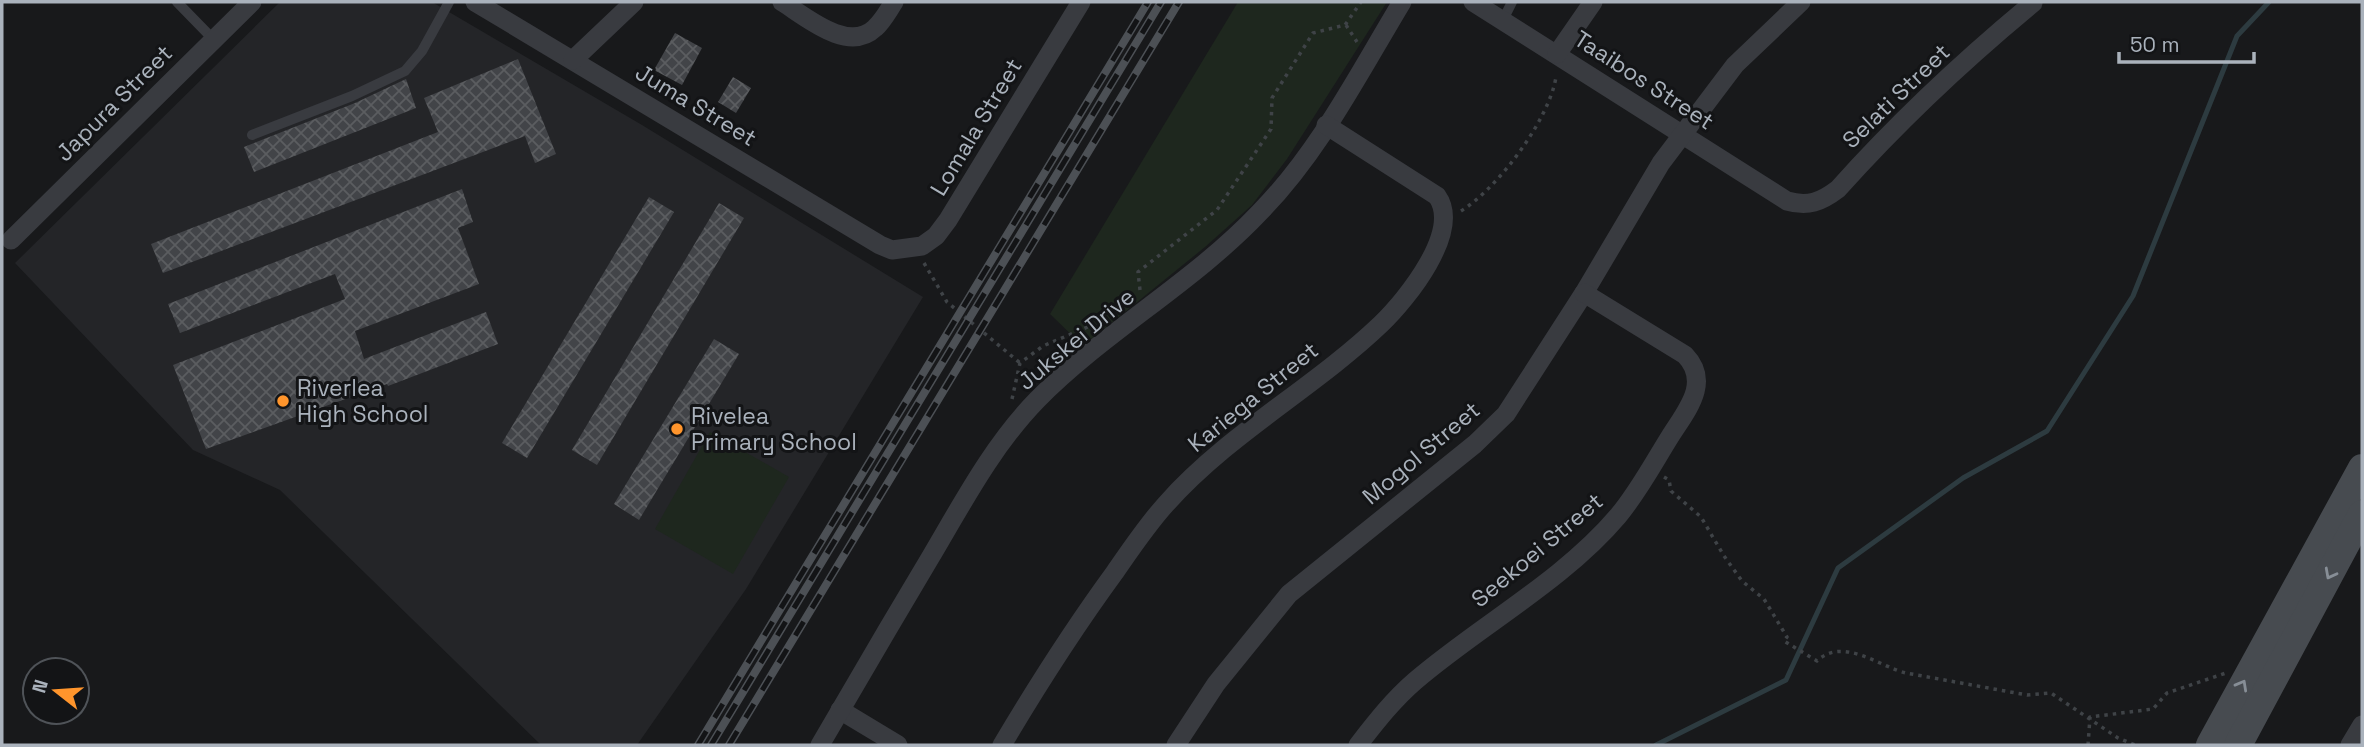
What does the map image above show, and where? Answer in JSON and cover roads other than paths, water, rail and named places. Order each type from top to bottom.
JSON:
[{"type":"main road","points":[[2210,745],[2362,468]]},
{"type":"main road","points":[[2238,745],[2362,514]]},
{"type":"street","name":"Japura Street","points":[[12,240],[252,2]]},
{"type":"street","name":"Juma Street","points":[[475,2],[827,214],[892,250]]},
{"type":"street","points":[[573,60],[634,2]]},
{"type":"street","points":[[782,2],[829,30],[852,37],[875,28],[894,2]]},
{"type":"street","name":"Lomala Street","points":[[892,250],[922,246],[936,236],[1081,2]]},
{"type":"street","name":"Jukskei Drive","points":[[820,745],[946,531],[1010,433],[1037,401],[1082,359],[1143,313],[1260,213],[1300,165],[1402,2]]},
{"type":"street","name":"Taaibos Street","points":[[1472,2],[1787,201]]},
{"type":"street","points":[[1557,54],[1593,2]]},
{"type":"street","name":"Mogol Street","points":[[1176,745],[1216,684],[1289,594],[1475,444],[1506,414],[1584,293],[1661,163],[1735,65],[1801,2]]},
{"type":"street","name":"Selati Street","points":[[1787,201],[1811,204],[1824,200],[1990,39],[2033,3]]},
{"type":"street","name":"Kariega Street","points":[[1002,745],[1048,668],[1164,506],[1200,471],[1381,324],[1423,271],[1444,229],[1441,202],[1432,191],[1326,125]]},
{"type":"street","name":"Seekoei Street","points":[[1359,745],[1379,718],[1416,681],[1601,534],[1633,497],[1693,399],[1697,386],[1694,365],[1676,349],[1584,293]]},
{"type":"street","points":[[840,710],[898,745]]},
{"type":"street","points":[[2350,745],[2362,725]]},
{"type":"lane","points":[[177,2],[213,39]]},
{"type":"lane","points":[[252,135],[352,96],[405,71],[422,51],[449,2]]},
{"type":"lane","points":[[1503,20],[1512,2]]},
{"type":"waterway","points":[[1656,745],[1786,680],[1838,568],[1963,478],[2047,431],[2133,296],[2237,36],[2269,2]]},
{"type":"railway","points":[[698,745],[1148,2]]},
{"type":"railway","points":[[711,745],[1161,2]]},
{"type":"railway","points":[[729,745],[1179,2]]},
{"type":"place","name":"Riverlea High School","points":[[283,401]]},
{"type":"place","name":"Rivelea Primary School","points":[[677,429]]}]
